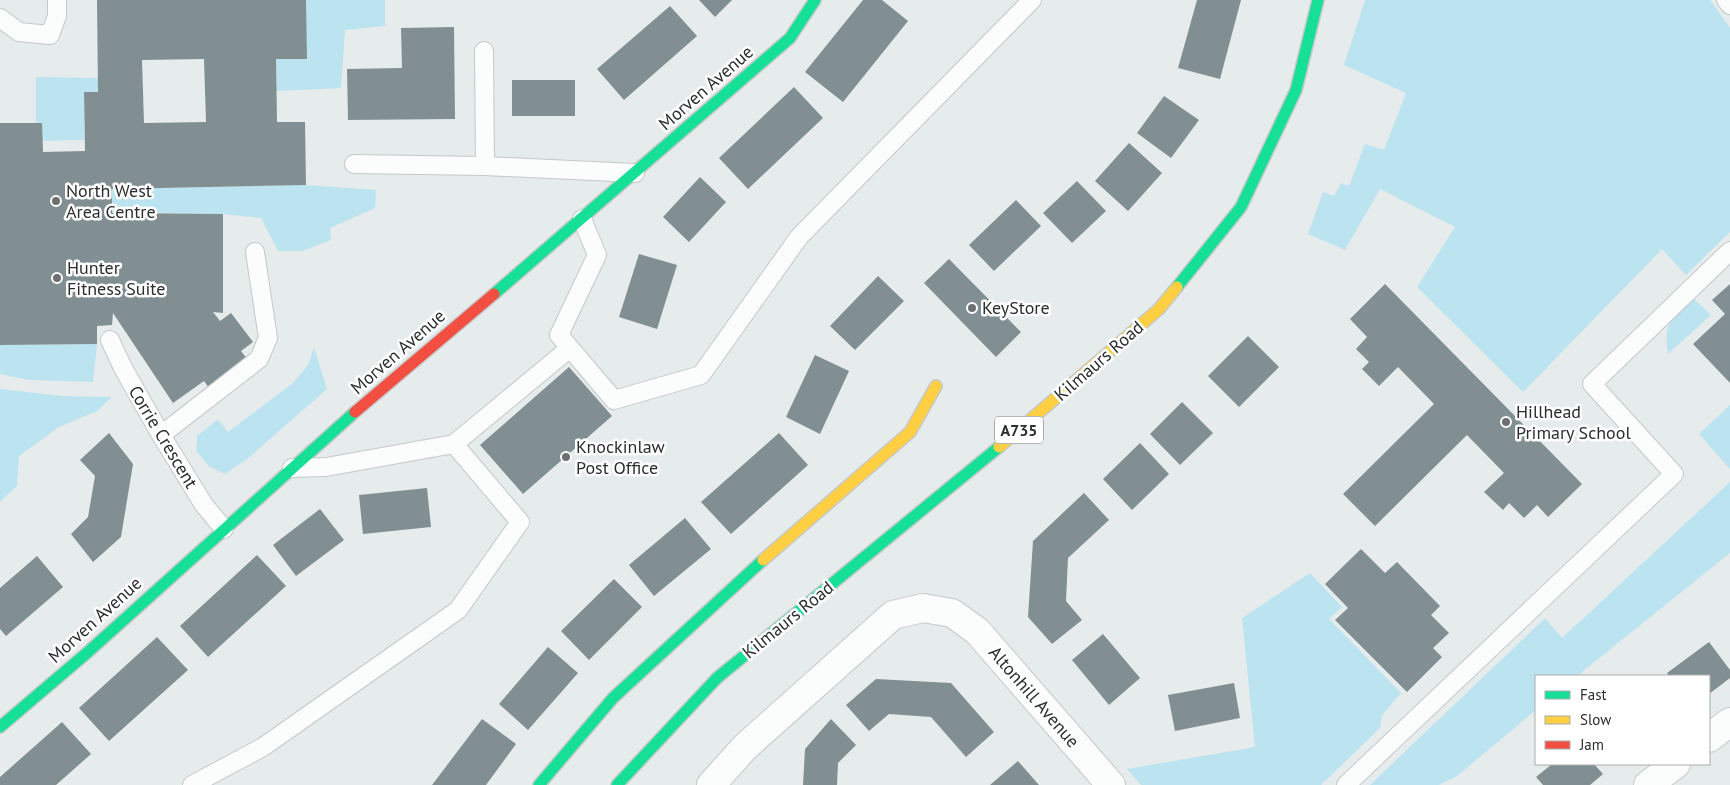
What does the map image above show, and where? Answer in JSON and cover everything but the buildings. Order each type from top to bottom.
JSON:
[{"type":"street","name":"Morven Avenue","points":[[0,727],[88,652],[389,382],[582,219],[790,38],[815,0]]},
{"type":"street","name":"Kilmaurs Road","points":[[617,785],[717,678],[995,450],[1159,309],[1241,207],[1296,90],[1318,0]]},
{"type":"street","points":[[539,785],[614,698],[732,587],[910,432],[936,386]]},
{"type":"street","name":"Altonhill Avenue","points":[[711,785],[745,747],[893,615],[923,608],[952,613],[977,631],[1111,785]]},
{"type":"street","points":[[1710,737],[1730,722]]},
{"type":"street","points":[[1648,785],[1675,765]]},
{"type":"lane","points":[[0,18],[19,32],[50,35],[57,16],[57,0]]},
{"type":"lane","points":[[582,219],[597,255],[559,335],[614,400],[701,375],[798,237],[1032,0]]},
{"type":"lane","points":[[1726,0],[1730,5]]},
{"type":"lane","points":[[484,51],[485,166]]},
{"type":"lane","points":[[354,164],[485,166],[635,172]]},
{"type":"lane","points":[[1346,785],[1674,474],[1592,384],[1730,251]]},
{"type":"lane","points":[[161,435],[260,359],[268,338],[255,252]]},
{"type":"lane","name":"Corrie Crescent","points":[[110,340],[123,368],[161,435],[204,505],[224,528]]},
{"type":"lane","points":[[292,468],[326,467],[454,444],[570,348]]},
{"type":"lane","points":[[192,785],[263,747],[458,610],[520,522],[454,444]]},
{"type":"shaded area","points":[[306,0],[385,0],[385,26],[345,30],[341,88],[276,91],[276,59]]},
{"type":"shaded area","points":[[1365,0],[1710,0],[1730,28],[1730,232],[1686,275],[1662,249],[1523,392],[1417,287],[1455,227],[1380,189],[1345,250],[1308,234],[1323,192],[1334,196],[1341,183],[1349,186],[1365,144],[1384,150],[1406,93],[1344,65]]},
{"type":"shaded area","points":[[36,77],[98,78],[98,92],[84,92],[84,140],[42,141],[42,123],[36,123]]},
{"type":"shaded area","points":[[306,185],[376,190],[375,208],[330,228],[331,240],[302,251],[278,251],[261,218],[223,214],[112,213],[112,189]]},
{"type":"shaded area","points":[[1693,298],[1711,315],[1668,354],[1667,335],[1670,322]]},
{"type":"shaded area","points":[[97,344],[93,382],[29,380],[0,374],[0,345]]},
{"type":"shaded area","points":[[314,347],[327,389],[247,459],[225,474],[210,467],[196,451],[197,436],[218,419],[228,432],[293,383],[308,365]]},
{"type":"shaded area","points":[[0,389],[62,396],[112,397],[97,411],[59,427],[19,456],[17,486],[0,502]]},
{"type":"shaded area","points":[[1730,405],[1730,469],[1699,434]]},
{"type":"shaded area","points":[[1730,482],[1730,553],[1578,675],[1535,675],[1535,711],[1457,776],[1439,785],[1370,785],[1545,618],[1562,638]]},
{"type":"shaded area","points":[[1310,573],[1342,607],[1329,619],[1401,693],[1382,715],[1380,728],[1321,785],[1141,785],[1127,769],[1255,747],[1242,618]]},
{"type":"traffic: fast","points":[[494,294],[790,38],[815,0]]},
{"type":"traffic: fast","points":[[1177,287],[1241,207],[1296,90],[1318,0]]},
{"type":"traffic: fast","points":[[0,727],[88,652],[355,412]]},
{"type":"traffic: fast","points":[[617,785],[717,678],[999,447]]},
{"type":"traffic: fast","points":[[539,785],[613,698],[763,560]]},
{"type":"traffic: slow","points":[[999,447],[1159,309],[1177,287]]},
{"type":"traffic: slow","points":[[763,560],[910,432],[936,386]]},
{"type":"traffic: jam","points":[[355,412],[494,294]]},
{"type":"place","name":"North West Area Centre","points":[[56,201]]},
{"type":"place","name":"Hunter Fitness Suite","points":[[57,278]]},
{"type":"place","name":"KeyStore","points":[[972,308]]},
{"type":"place","name":"Hillhead Primary School","points":[[1506,422]]},
{"type":"place","name":"Knockinlaw Post Office","points":[[566,457]]}]
